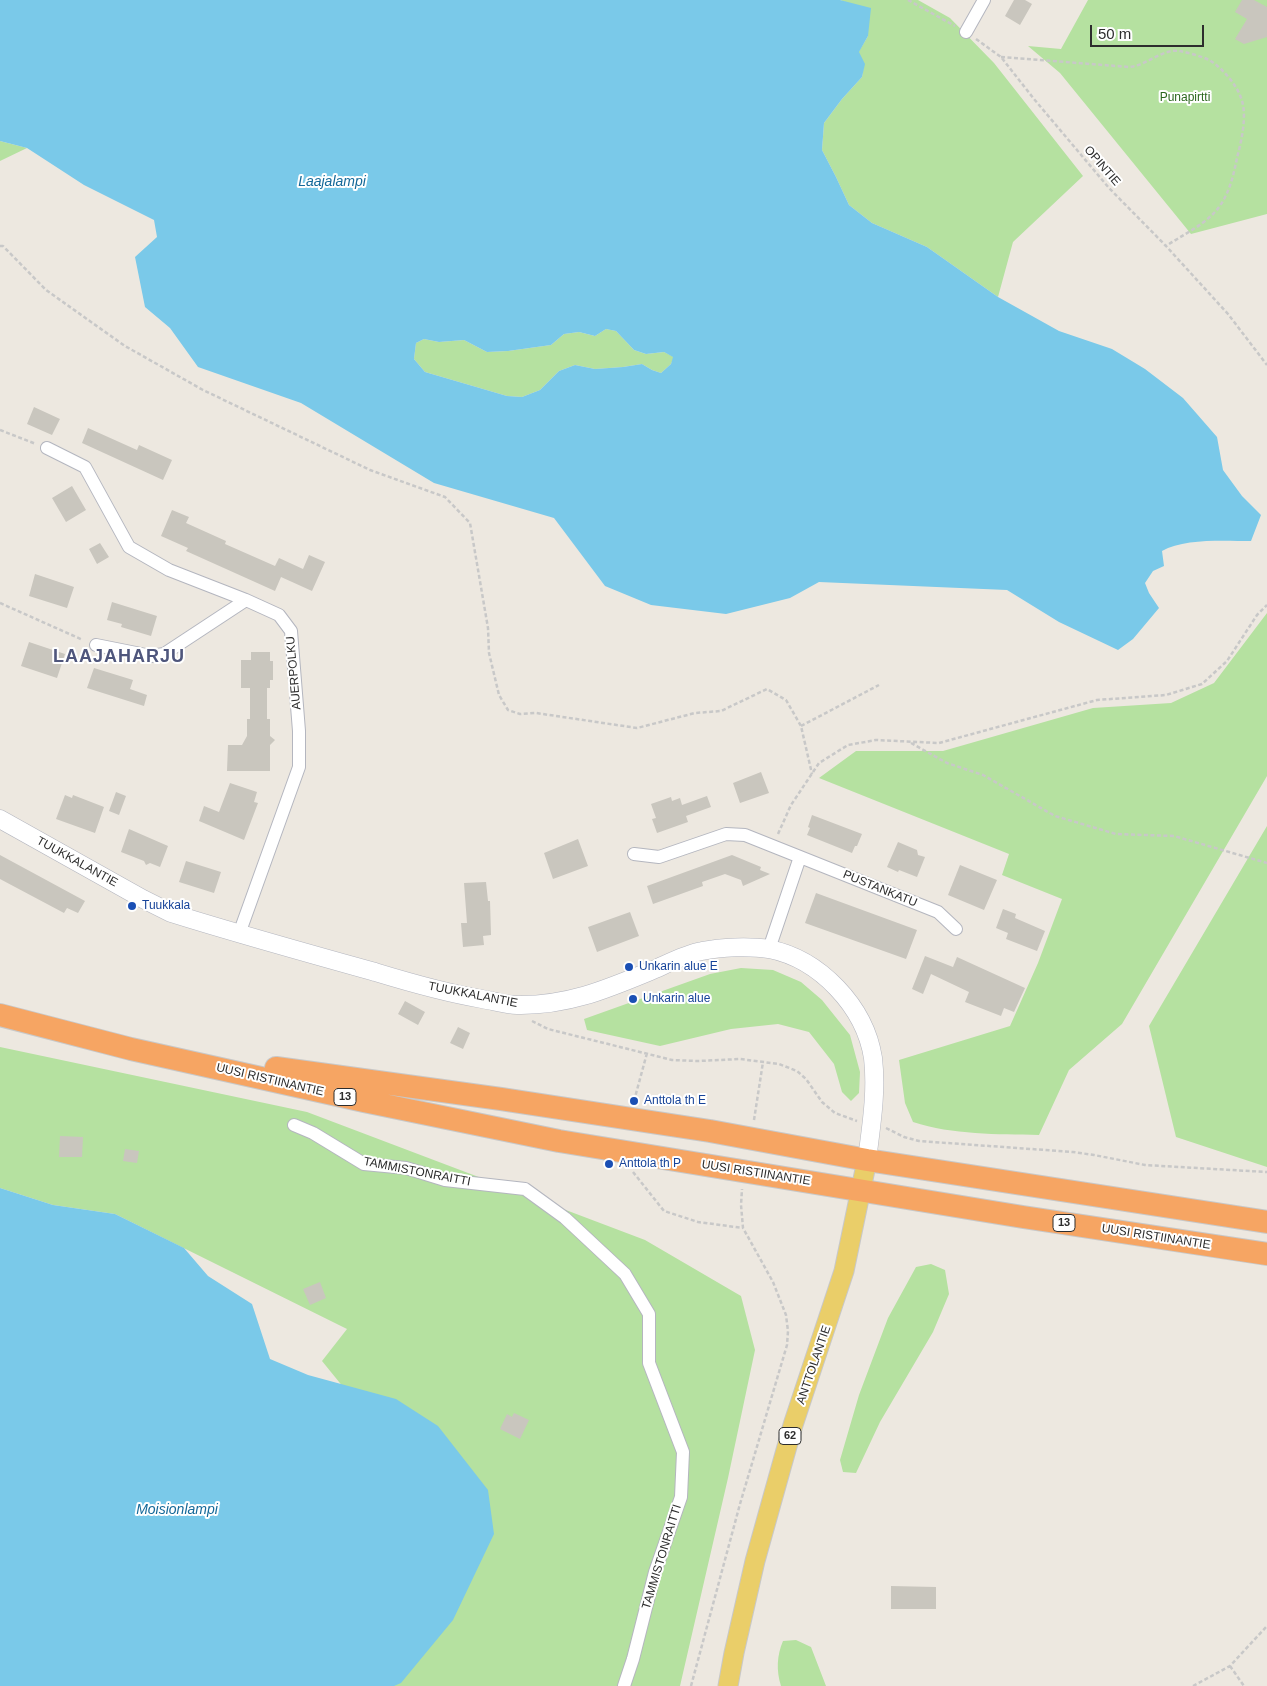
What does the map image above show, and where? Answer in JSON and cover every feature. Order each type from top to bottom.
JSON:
[{"type":"highway","name":"UUSI RISTIINANTIE","points":[[0,1015],[131,1049],[364,1101],[559,1141],[1023,1217],[1267,1254]]},
{"type":"highway","name":"UUSI RISTIINANTIE","points":[[131,1049],[501,1099],[710,1131],[867,1160],[1267,1222]]},
{"type":"main road","name":"62","points":[[862,1190],[867,1160]]},
{"type":"main road","name":"ANTTOLANTIE","points":[[728,1686],[755,1561],[793,1425],[844,1272],[862,1190]]},
{"type":"street","points":[[966,32],[984,0]]},
{"type":"street","name":"AUERPOLKU","points":[[47,448],[85,467],[129,547],[168,570],[246,600],[279,616],[291,631],[300,731],[299,767],[240,934]]},
{"type":"street","points":[[96,645],[151,656],[164,654],[246,600]]},
{"type":"street","name":"TUUKKALANTIE","points":[[0,819],[171,913],[447,993],[514,1005],[541,1005],[576,999],[608,989],[704,950],[769,949],[798,960],[819,971],[847,1000],[868,1039],[874,1079],[867,1160]]},
{"type":"street","name":"PUSTANKATU","points":[[634,854],[659,858],[726,834],[746,835],[938,912],[956,929]]},
{"type":"street","points":[[769,949],[800,857]]},
{"type":"street","name":"TAMMISTONRAITTI","points":[[294,1125],[313,1133],[364,1164],[406,1168],[445,1180],[525,1189],[565,1218],[625,1274],[649,1314],[649,1363],[683,1452],[680,1497],[655,1572],[624,1686]]},
{"type":"path","name":"OPINTIE","points":[[908,0],[966,32],[1001,57],[1109,188],[1166,246],[1228,314],[1267,365]]},
{"type":"path","points":[[1001,57],[1130,67],[1138,66],[1167,53],[1177,51],[1208,59],[1218,66],[1239,93],[1243,106],[1240,146],[1232,183],[1214,214],[1166,246]]},
{"type":"path","points":[[0,246],[3,246],[46,290],[125,346],[203,390],[370,470],[445,497],[470,523],[488,628],[489,653],[499,695],[508,710],[520,714],[536,713],[637,728],[694,713],[721,711],[767,689],[786,700],[801,726],[812,774]]},
{"type":"path","points":[[0,430],[47,448]]},
{"type":"path","points":[[0,603],[96,645]]},
{"type":"path","points":[[773,847],[791,805],[820,762],[848,746],[876,740],[939,744],[1097,700],[1166,696],[1202,684],[1227,661],[1256,615],[1267,605]]},
{"type":"path","points":[[801,726],[879,685]]},
{"type":"path","points":[[910,742],[947,762],[984,775],[1055,816],[1116,834],[1174,836],[1267,863]]},
{"type":"path","points":[[634,1101],[647,1053]]},
{"type":"path","points":[[753,1121],[763,1062]]},
{"type":"path","points":[[629,1167],[664,1210],[698,1222],[744,1228]]},
{"type":"path","points":[[691,1686],[740,1504],[788,1345],[786,1315],[773,1282],[744,1228],[741,1205],[743,1185]]},
{"type":"path","points":[[1193,1686],[1230,1666],[1267,1626]]},
{"type":"path","points":[[1230,1666],[1244,1686]]},
{"type":"green space","points":[[840,0],[918,0],[950,18],[994,63],[1083,176],[1013,242],[998,297],[927,247],[872,223],[849,205],[822,150],[824,123],[862,77],[864,64],[858,53],[868,36],[845,2]]},
{"type":"green space","name":"Punapirtti","points":[[1088,0],[1267,0],[1267,214],[1191,234],[1060,73],[1028,46],[1061,49]]},
{"type":"green space","points":[[0,141],[27,148],[0,161]]},
{"type":"green space","points":[[606,329],[616,331],[634,350],[646,354],[664,352],[674,357],[671,364],[661,373],[642,364],[595,369],[575,365],[559,371],[540,390],[522,397],[507,396],[425,372],[414,359],[416,343],[424,339],[439,342],[464,340],[487,352],[508,351],[551,345],[564,334],[579,332],[595,336]]},
{"type":"green space","points":[[1267,613],[1267,776],[1122,1024],[1069,1070],[1039,1135],[959,1132],[913,1122],[905,1103],[899,1060],[1010,1026],[1038,963],[1062,899],[1002,875],[1009,854],[819,778],[856,751],[943,751],[1093,708],[1171,703],[1214,683]]},
{"type":"green space","points":[[1267,826],[1267,1167],[1176,1137],[1149,1026]]},
{"type":"green space","points":[[741,968],[773,970],[801,982],[822,1000],[850,1035],[860,1072],[859,1093],[851,1101],[842,1092],[834,1064],[809,1032],[778,1024],[731,1029],[660,1046],[587,1030],[584,1019],[710,974]]},
{"type":"green space","points":[[0,1047],[307,1112],[645,1240],[741,1296],[755,1350],[728,1478],[680,1686],[387,1686],[348,1393],[322,1361],[347,1329],[115,1214],[53,1205],[0,1188]]},
{"type":"green space","points":[[931,1264],[945,1270],[949,1294],[933,1332],[880,1422],[856,1473],[843,1472],[840,1460],[859,1395],[888,1318],[916,1267]]},
{"type":"green space","points":[[796,1640],[811,1647],[826,1686],[781,1686],[778,1657],[781,1646],[783,1641]]},
{"type":"water","name":"Laajalampi","points":[[0,0],[840,0],[871,8],[868,36],[859,52],[865,64],[862,77],[824,123],[822,150],[849,205],[872,223],[927,247],[998,297],[1059,331],[1112,349],[1145,369],[1183,398],[1217,437],[1223,470],[1242,496],[1261,515],[1251,541],[1193,542],[1162,551],[1164,566],[1153,571],[1145,583],[1159,608],[1133,639],[1118,650],[1059,622],[1007,590],[819,582],[790,598],[726,614],[651,605],[605,586],[554,518],[434,483],[301,403],[198,367],[170,328],[145,307],[135,257],[157,237],[154,220],[84,185],[27,148],[0,141]],"holes":[[[606,329],[616,331],[634,350],[646,354],[664,352],[673,357],[671,364],[661,373],[642,364],[595,369],[575,365],[559,371],[540,390],[522,397],[507,396],[425,372],[414,359],[416,343],[424,339],[439,342],[464,340],[487,352],[551,345],[564,334],[579,332],[595,336]]]},
{"type":"water","name":"Moisionlampi","points":[[0,1188],[53,1205],[115,1214],[184,1248],[208,1276],[252,1304],[270,1359],[308,1375],[396,1399],[438,1426],[488,1490],[494,1534],[453,1620],[401,1683],[394,1686],[0,1686]]},
{"type":"building","points":[[1014,0],[1025,0],[1032,4],[1020,25],[1005,16]]},
{"type":"building","points":[[1242,0],[1254,0],[1267,7],[1267,37],[1244,44],[1235,39],[1247,19],[1235,12]]},
{"type":"building","points":[[34,407],[60,419],[52,435],[27,424]]},
{"type":"building","points":[[88,428],[137,450],[139,445],[172,460],[163,480],[82,443]]},
{"type":"building","points":[[72,486],[86,510],[66,522],[52,498]]},
{"type":"building","points":[[172,510],[189,517],[186,523],[226,541],[225,544],[275,566],[279,558],[303,569],[309,555],[325,562],[312,591],[281,577],[275,591],[186,551],[188,548],[161,536]]},
{"type":"building","points":[[100,543],[109,557],[97,564],[89,549]]},
{"type":"building","points":[[35,574],[74,587],[67,608],[29,596]]},
{"type":"building","points":[[112,602],[157,616],[151,636],[121,627],[122,624],[107,620]]},
{"type":"building","points":[[29,642],[65,654],[57,678],[21,666]]},
{"type":"building","points":[[251,652],[270,652],[270,661],[273,661],[273,680],[270,680],[270,688],[267,688],[267,719],[270,719],[270,736],[275,740],[270,745],[270,771],[227,771],[228,745],[242,745],[247,736],[247,719],[250,719],[250,688],[241,688],[241,660],[251,660]]},
{"type":"building","points":[[94,668],[133,680],[130,689],[147,695],[144,706],[87,688]]},
{"type":"building","points":[[761,772],[769,793],[740,803],[733,783]]},
{"type":"building","points":[[230,783],[257,792],[254,802],[258,803],[244,840],[199,821],[204,806],[219,812]]},
{"type":"building","points":[[116,792],[126,796],[119,815],[109,811]]},
{"type":"building","points":[[65,795],[72,798],[73,795],[104,807],[95,833],[56,819]]},
{"type":"building","points":[[707,796],[711,807],[686,816],[688,822],[657,833],[652,819],[656,818],[651,804],[671,797],[672,801],[680,798],[682,805]]},
{"type":"building","points":[[812,815],[862,834],[852,853],[807,835]]},
{"type":"building","points":[[129,829],[168,846],[160,867],[150,863],[146,865],[144,861],[121,852]]},
{"type":"building","points":[[578,839],[588,866],[553,879],[544,853]]},
{"type":"building","points":[[898,842],[917,850],[918,855],[925,857],[917,877],[887,867]]},
{"type":"building","points":[[0,855],[85,901],[78,913],[67,908],[64,913],[0,879]]},
{"type":"building","points":[[732,855],[761,867],[760,870],[770,874],[743,886],[741,880],[725,874],[702,882],[703,886],[653,904],[647,886]]},
{"type":"building","points":[[186,861],[221,872],[214,893],[179,882]]},
{"type":"building","points":[[960,865],[997,880],[984,910],[948,895]]},
{"type":"building","points":[[486,882],[488,901],[490,901],[491,935],[483,936],[484,945],[463,947],[461,923],[467,923],[464,883]]},
{"type":"building","points":[[816,893],[917,930],[906,959],[805,923]]},
{"type":"building","points":[[1003,909],[1016,914],[1015,918],[1045,931],[1037,951],[1006,939],[1008,933],[996,928]]},
{"type":"building","points":[[630,912],[639,936],[597,952],[588,927]]},
{"type":"building","points":[[925,956],[953,967],[957,957],[1025,988],[1014,1012],[1004,1008],[1001,1016],[965,1002],[969,992],[931,974],[923,994],[912,989]]},
{"type":"building","points":[[405,1001],[425,1012],[418,1025],[398,1014]]},
{"type":"building","points":[[458,1027],[470,1033],[463,1049],[450,1043]]},
{"type":"building","points":[[60,1136],[83,1137],[82,1157],[59,1157]]},
{"type":"building","points":[[125,1149],[139,1151],[137,1163],[123,1161]]},
{"type":"building","points":[[320,1282],[326,1298],[310,1305],[303,1289]]},
{"type":"building","points":[[514,1413],[529,1420],[520,1439],[500,1429],[507,1414],[512,1417]]},
{"type":"building","points":[[891,1586],[936,1587],[936,1609],[891,1609]]},
{"type":"place","name":"Tuukkala","points":[[132,906]]},
{"type":"place","name":"Unkarin alue E","points":[[629,967]]},
{"type":"place","name":"Unkarin alue","points":[[633,999]]},
{"type":"place","name":"Anttola th E","points":[[634,1101]]},
{"type":"place","name":"Anttola th P","points":[[609,1164]]},
{"type":"district","name":"LAAJAHARJU","points":[[119,657]]}]
